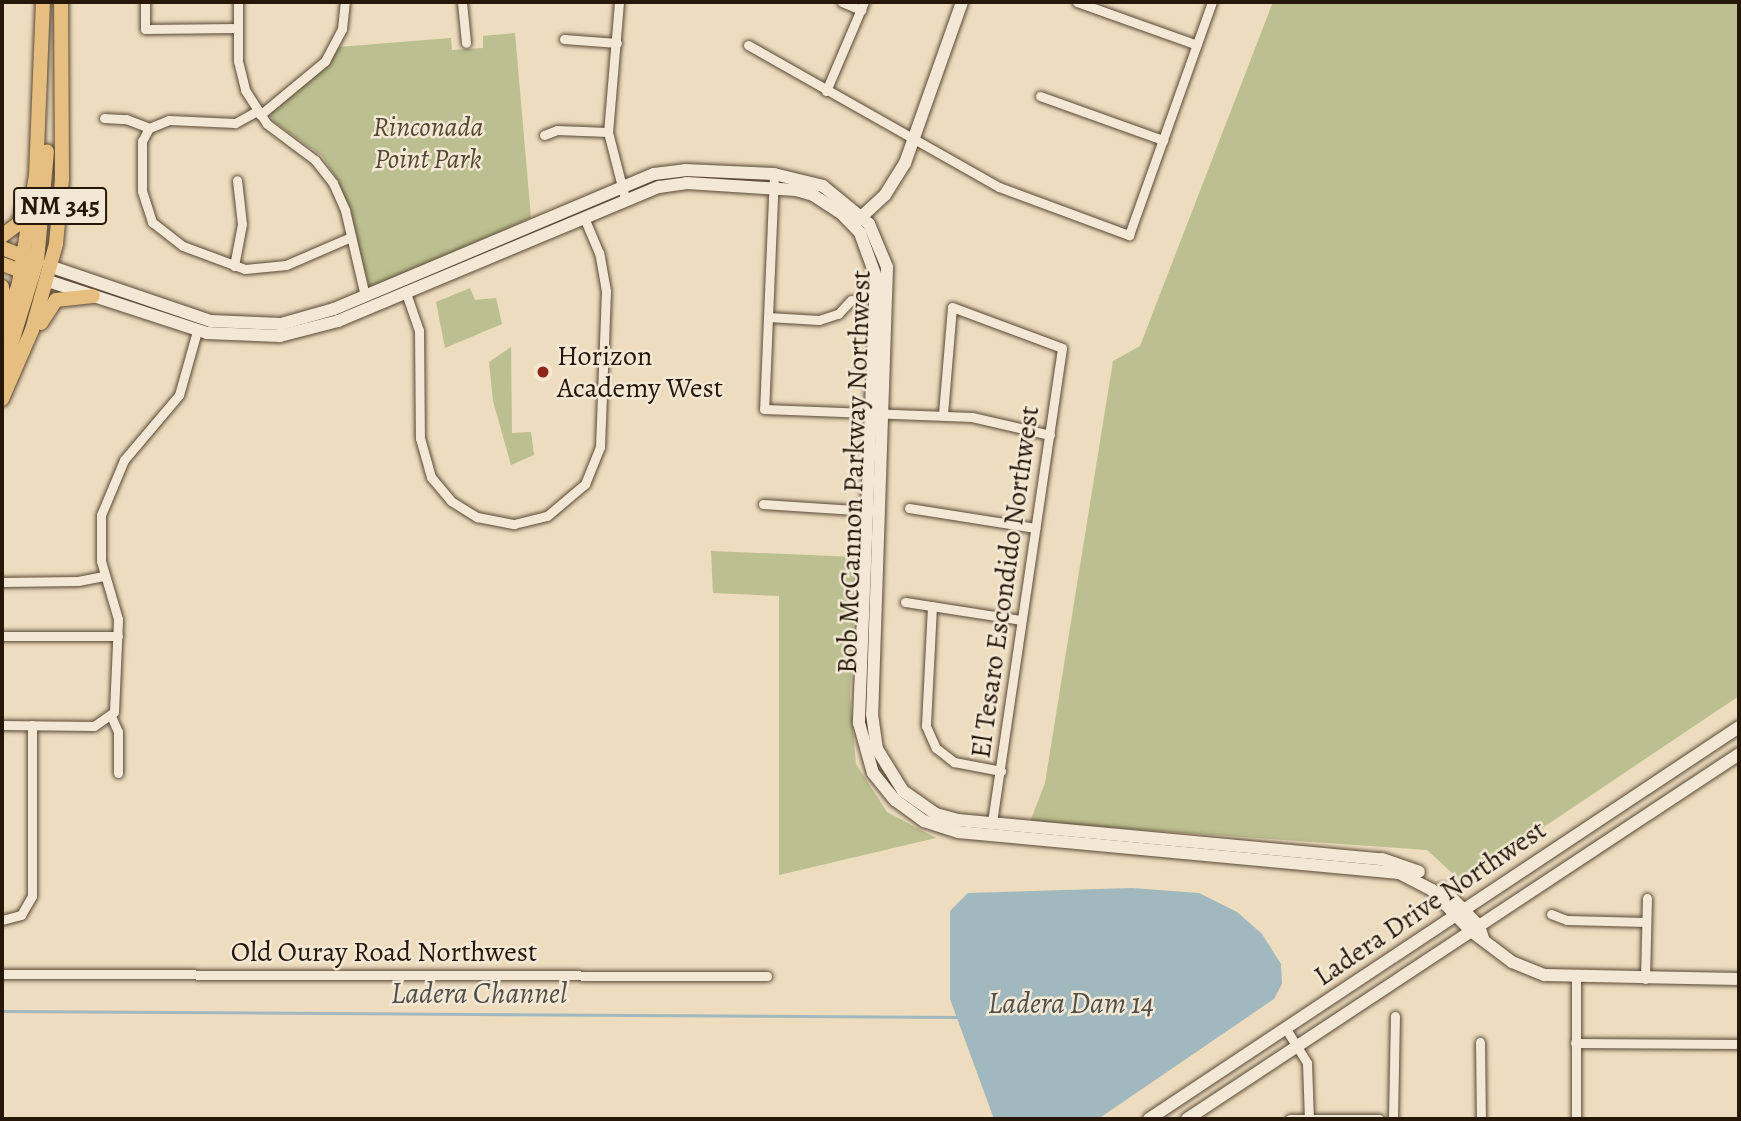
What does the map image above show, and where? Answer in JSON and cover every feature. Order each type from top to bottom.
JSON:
[{"type":"main road","name":"NM 345","points":[[4,330],[29,266],[41,115],[43,2]]},
{"type":"main road","name":"NM 345","points":[[3,398],[50,274],[62,179],[61,2]]},
{"type":"main road","points":[[2,236],[15,227],[23,213],[42,83]]},
{"type":"main road","points":[[2,248],[29,266],[50,274]]},
{"type":"main road","points":[[2,264],[29,266]]},
{"type":"main road","points":[[2,373],[29,266]]},
{"type":"main road","points":[[2,287],[4,330]]},
{"type":"main road","points":[[3,398],[13,392],[53,303],[93,296]]},
{"type":"street","points":[[145,2],[145,29],[238,28]]},
{"type":"street","points":[[238,2],[240,71],[258,113],[327,174],[342,201],[367,302]]},
{"type":"street","points":[[345,2],[342,29],[325,61],[258,113],[235,123],[169,120],[149,128],[142,141],[142,183],[151,219],[168,238],[234,266],[286,265],[351,237]]},
{"type":"street","points":[[462,2],[466,43]]},
{"type":"street","points":[[620,2],[608,131],[623,192]]},
{"type":"street","points":[[826,91],[863,6],[842,2]]},
{"type":"street","points":[[858,220],[892,185],[914,142],[962,2]]},
{"type":"street","points":[[1077,2],[1197,45]]},
{"type":"street","points":[[747,45],[914,142],[999,187],[1129,235],[1212,2]]},
{"type":"street","points":[[565,39],[617,43]]},
{"type":"street","points":[[1040,96],[1163,140]]},
{"type":"street","points":[[104,118],[126,118],[149,128]]},
{"type":"street","points":[[544,135],[557,130],[608,131]]},
{"type":"street","name":"Bob McCannon Parkway Northwest","points":[[50,274],[235,337],[279,336],[316,329],[367,302],[623,192],[653,174],[685,170],[774,174],[824,186],[858,220],[876,277],[881,512],[872,713],[877,749],[893,780],[918,803],[958,820],[1382,859],[1428,877],[1460,912]]},
{"type":"street","points":[[774,174],[764,410],[943,414],[1050,435]]},
{"type":"street","points":[[234,266],[242,224],[237,180]]},
{"type":"street","name":"Bob McCannon Parkway Northwest","points":[[623,192],[687,183],[796,190],[826,201],[858,220]]},
{"type":"street","points":[[403,287],[420,340],[420,438],[427,468],[459,508],[507,524],[537,520],[564,506],[585,484],[598,457],[606,291],[599,253],[582,210]]},
{"type":"street","name":"Bob McCannon Parkway Northwest","points":[[50,274],[93,296],[198,324]]},
{"type":"street","points":[[768,317],[820,320],[838,314],[851,300]]},
{"type":"street","name":"El Tesaro Escondido Northwest","points":[[943,414],[946,333],[952,307],[1062,348],[992,823]]},
{"type":"street","points":[[2,725],[94,726],[111,716],[118,703],[117,613],[104,576],[99,526],[108,488],[124,460],[178,395],[198,324]]},
{"type":"street","name":"Bob McCannon Parkway Northwest","points":[[879,413],[867,511],[861,739],[873,774],[909,811],[958,832],[1383,870],[1422,882],[1460,912]]},
{"type":"street","points":[[764,504],[881,512]]},
{"type":"street","points":[[909,508],[1035,528]]},
{"type":"street","points":[[2,582],[66,582],[104,576]]},
{"type":"street","points":[[905,602],[1020,620]]},
{"type":"street","points":[[932,606],[926,726],[936,748],[954,762],[1001,771]]},
{"type":"street","points":[[2,636],[118,636]]},
{"type":"street","points":[[111,716],[118,732],[118,773]]},
{"type":"street","points":[[2,920],[25,911],[32,896],[32,725]]},
{"type":"street","name":"Ladera Drive Northwest","points":[[1149,1119],[1739,727]]},
{"type":"street","name":"Ladera Drive Northwest","points":[[1187,1119],[1478,932],[1739,754]]},
{"type":"street","points":[[1645,979],[1647,898]]},
{"type":"street","points":[[1460,912],[1478,932],[1529,970],[1576,978],[1739,979]]},
{"type":"street","points":[[1551,914],[1567,920],[1646,922]]},
{"type":"street","name":"Old Ouray Road Northwest","points":[[2,974],[767,976]]},
{"type":"street","points":[[1576,978],[1576,1119]]},
{"type":"street","points":[[1393,1119],[1395,1016]]},
{"type":"street","points":[[1286,1029],[1298,1046],[1309,1073],[1309,1118]]},
{"type":"street","points":[[1480,1042],[1481,1119]]},
{"type":"street","points":[[1575,1043],[1739,1045]]},
{"type":"street","points":[[1290,1119],[1379,1119]]},
{"type":"green space","points":[[1273,2],[1739,2],[1739,696],[1462,882],[1427,850],[1030,822],[1045,783],[1113,361],[1140,346]]},
{"type":"green space","name":"Rinconada Point Park","points":[[515,33],[531,218],[370,288],[338,180],[322,156],[274,122],[269,111],[315,76],[338,47],[451,38],[452,50],[483,48],[483,36]]},
{"type":"green space","points":[[470,288],[475,300],[496,298],[502,324],[445,348],[436,302]]},
{"type":"green space","points":[[511,347],[512,433],[531,432],[534,455],[511,465],[493,401],[489,362]]},
{"type":"green space","points":[[711,551],[856,557],[850,696],[856,764],[887,812],[936,838],[779,875],[779,596],[713,593]]},
{"type":"water","name":"Ladera Dam 14","points":[[1132,888],[1199,893],[1237,912],[1262,934],[1281,964],[1282,984],[1274,999],[1098,1119],[994,1119],[950,999],[950,911],[968,893]]},
{"type":"waterway","name":"Ladera Channel","points":[[2,1011],[957,1017]]},
{"type":"place","name":"Horizon Academy West","points":[[543,372]]}]
